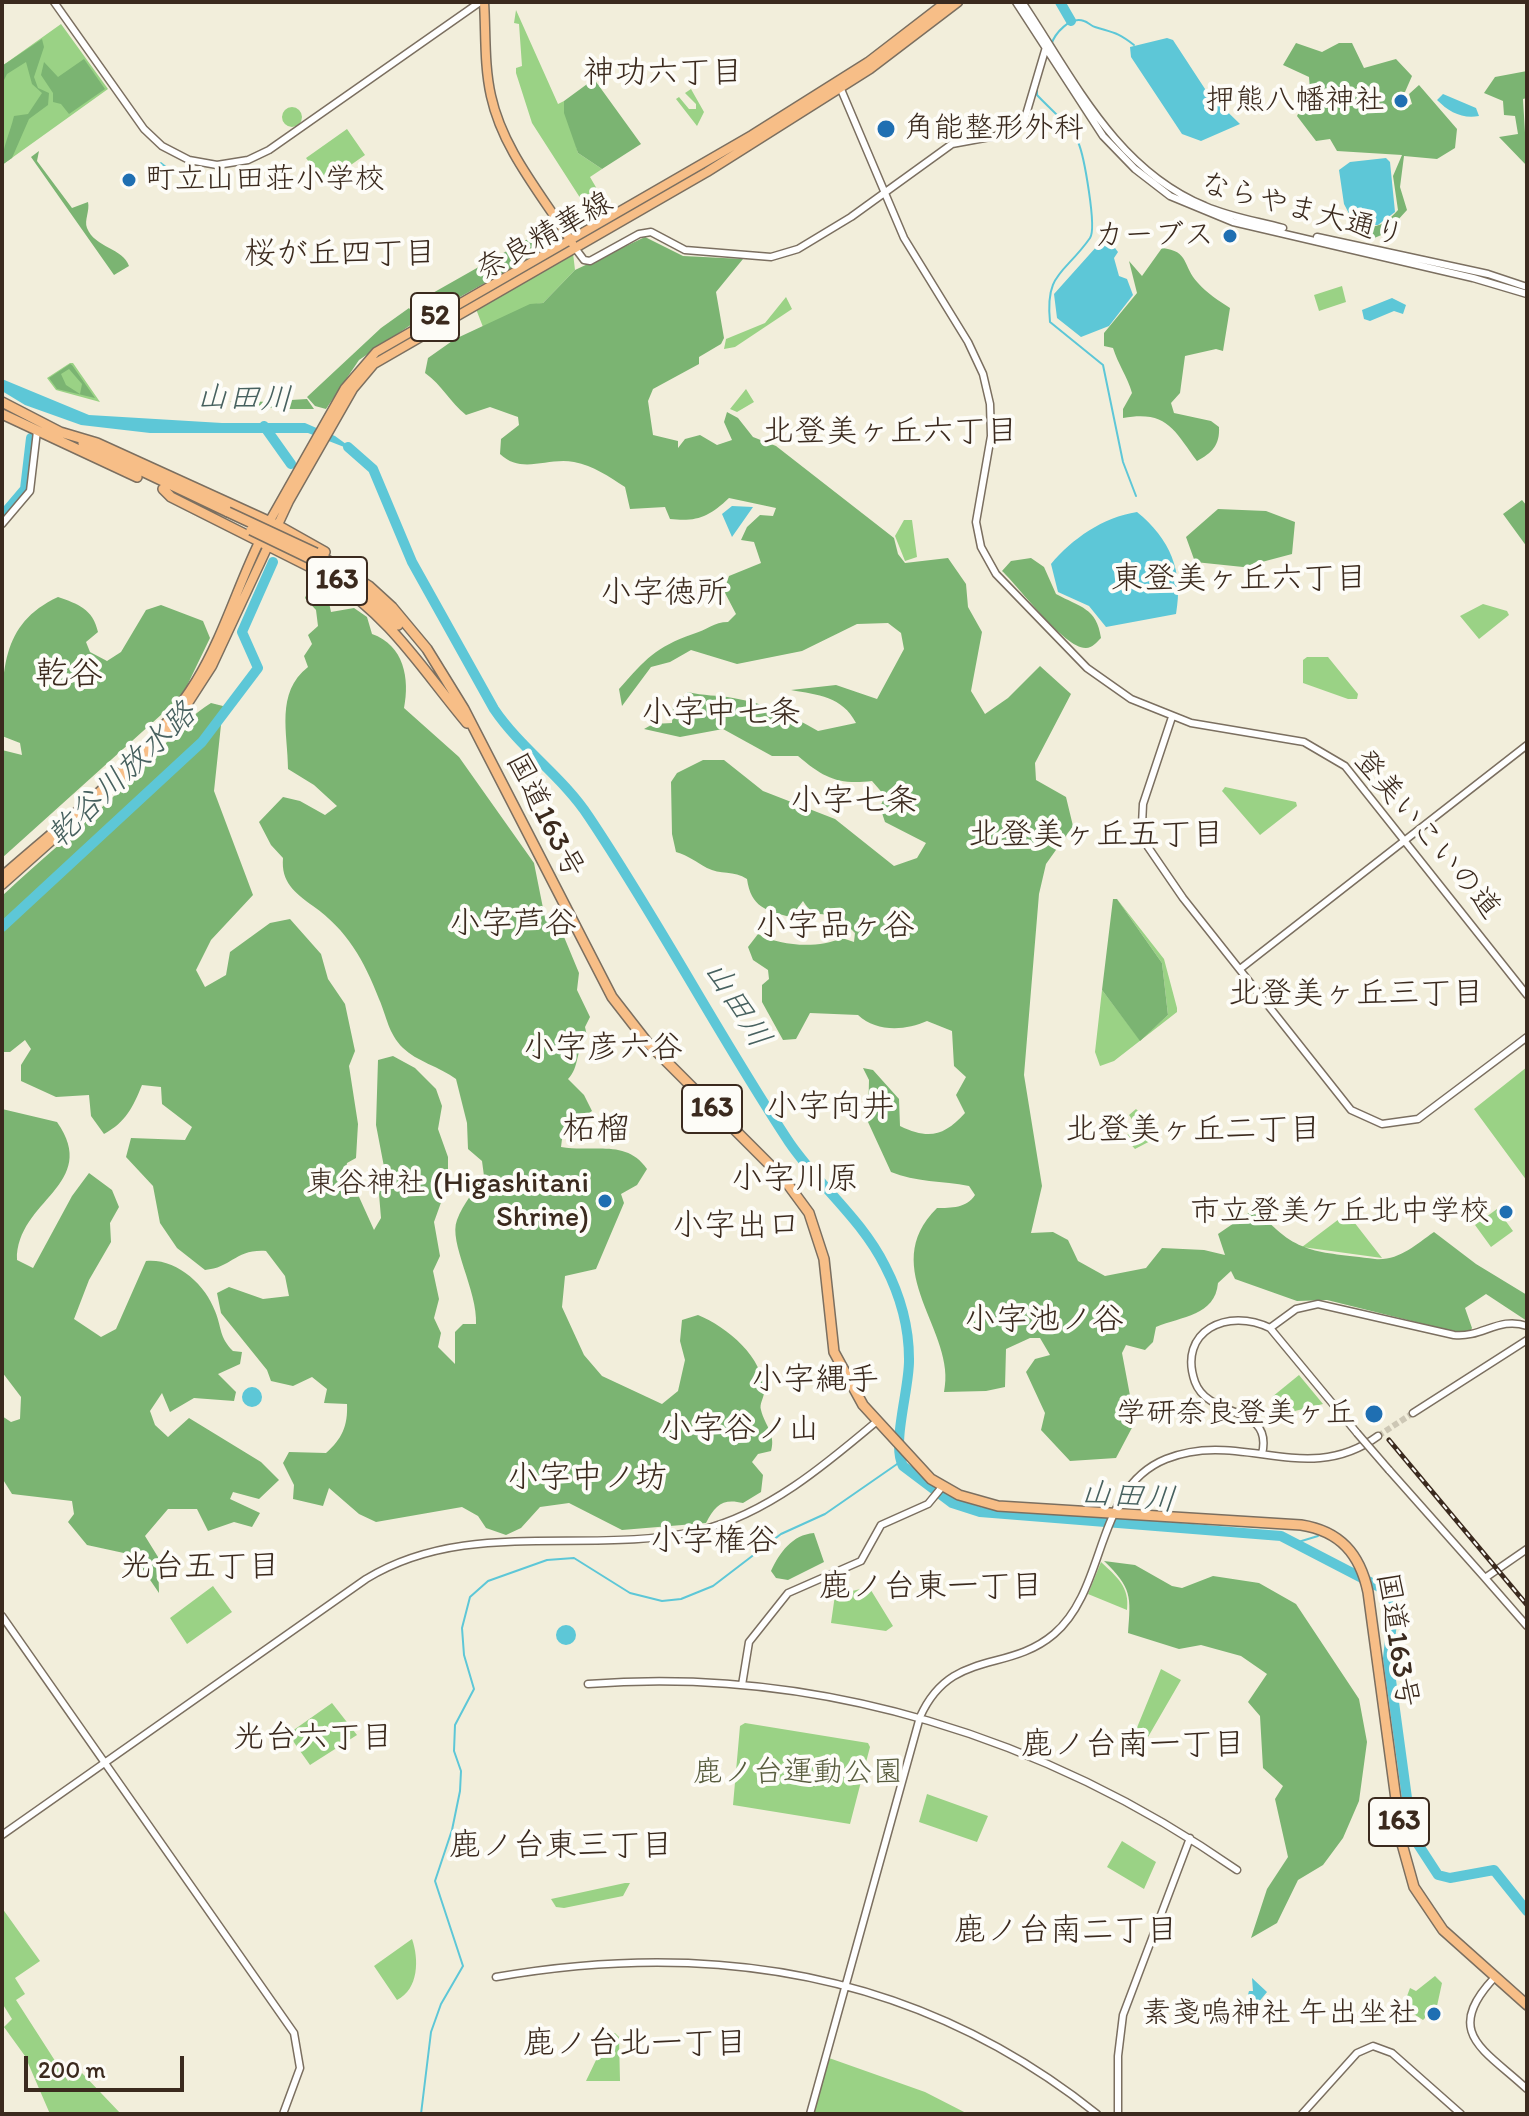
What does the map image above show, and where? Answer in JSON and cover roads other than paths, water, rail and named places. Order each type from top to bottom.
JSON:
[{"type":"highway","name":"国道163号","points":[[2,402],[38,426],[163,489],[227,515]]},
{"type":"highway","name":"国道163号","points":[[2,414],[60,432],[227,515],[347,570],[392,607],[427,649],[464,709],[612,997],[647,1042],[784,1179],[809,1213],[824,1259],[834,1352],[847,1381],[876,1422],[940,1489],[998,1506],[1312,1527],[1344,1542],[1365,1575],[1407,1870],[1415,1891],[1436,1922],[1527,2005]]},
{"type":"highway","points":[[60,432],[97,443],[273,523],[382,590],[418,627],[440,658],[461,695],[464,709]]},
{"type":"highway","name":"163","points":[[163,489],[171,497],[328,576],[371,607],[403,640],[469,726]]},
{"type":"highway","name":"国道163号","points":[[314,556],[386,611],[421,653],[477,738]]},
{"type":"main road","points":[[482,2],[487,72],[497,117],[516,157],[573,244]]},
{"type":"main road","name":"奈良精華線","points":[[838,85],[946,2]]},
{"type":"main road","name":"奈良精華線","points":[[2,876],[119,772],[163,727],[207,661],[273,523],[353,375],[376,352],[707,172],[958,2]]},
{"type":"main road","name":"奈良精華線","points":[[2,885],[128,773],[170,729],[212,666],[263,544]]},
{"type":"street","points":[[54,2],[151,138],[177,155],[217,165],[248,160],[269,150],[482,2]]},
{"type":"street","name":"ならやま大通り","points":[[1016,2],[1106,131],[1154,176],[1194,201],[1230,216],[1474,271],[1527,287]]},
{"type":"street","name":"ならやま大通り","points":[[1022,2],[1084,110],[1119,154],[1153,184],[1188,206],[1233,222],[1483,280],[1527,294]]},
{"type":"street","points":[[573,244],[584,260],[590,261],[639,234],[651,232],[685,250],[771,257],[785,255],[851,217],[952,144],[1017,132],[1025,118],[1047,44]]},
{"type":"street","name":"登美いこいの道","points":[[838,85],[908,244],[968,342],[986,385],[991,436],[976,523],[986,559],[1095,675],[1140,704],[1208,727],[1296,740],[1320,749],[1352,772],[1527,995]]},
{"type":"street","points":[[2,524],[30,491],[38,426]]},
{"type":"street","points":[[1172,717],[1145,797],[1145,839],[1155,861],[1346,1105],[1375,1122],[1404,1123],[1425,1115],[1527,1037]]},
{"type":"street","points":[[1240,969],[1527,745]]},
{"type":"street","points":[[1270,1328],[1296,1309],[1318,1304],[1454,1335],[1478,1334],[1509,1321],[1527,1326]]},
{"type":"street","points":[[1262,1454],[1264,1441],[1259,1426],[1248,1417],[1207,1401],[1195,1382],[1193,1362],[1199,1340],[1217,1323],[1243,1318],[1270,1328],[1357,1433],[1527,1626]]},
{"type":"street","points":[[1413,1413],[1527,1340]]},
{"type":"street","points":[[2,1835],[366,1579],[391,1565],[432,1550],[472,1543],[680,1535],[717,1526],[772,1500],[876,1422]]},
{"type":"street","points":[[810,2114],[920,1717],[934,1692],[948,1678],[966,1667],[1035,1647],[1063,1626],[1133,1481],[1162,1461],[1212,1448],[1327,1460],[1357,1450],[1378,1436]]},
{"type":"street","points":[[742,1685],[749,1642],[788,1593],[853,1566],[866,1553],[881,1525],[932,1499],[940,1489]]},
{"type":"street","points":[[1485,1578],[1527,1549]]},
{"type":"street","points":[[2,1616],[294,2033],[300,2068],[283,2114]]},
{"type":"street","points":[[588,1684],[654,1680],[742,1685],[813,1694],[920,1717],[1038,1757],[1122,1797],[1237,1870]]},
{"type":"street","points":[[1118,2114],[1118,2056],[1123,2015],[1190,1838]]},
{"type":"street","points":[[496,1977],[604,1963],[730,1964],[846,1986],[916,2008],[970,2031],[1011,2053],[1097,2114]]},
{"type":"street","points":[[1495,1977],[1472,2005],[1470,2028],[1482,2048],[1527,2089]]},
{"type":"street","points":[[1302,2114],[1357,2053],[1373,2046],[1392,2053],[1461,2114]]},
{"type":"water","points":[[1167,38],[1173,40],[1207,92],[1240,124],[1201,141],[1182,134],[1131,57],[1130,47]]},
{"type":"water","points":[[1443,94],[1476,108],[1479,116],[1451,111],[1437,100]]},
{"type":"water","points":[[1386,158],[1390,162],[1395,212],[1378,225],[1355,225],[1344,204],[1339,170],[1350,162]]},
{"type":"water","points":[[161,162],[174,172],[163,184],[152,168]]},
{"type":"water","points":[[1106,236],[1118,252],[1114,258],[1119,276],[1127,279],[1133,295],[1109,326],[1081,337],[1057,318],[1054,294]]},
{"type":"water","points":[[1392,298],[1406,305],[1403,314],[1394,311],[1370,321],[1364,319],[1362,310]]},
{"type":"water","points":[[2,379],[89,415],[222,423],[305,423],[335,436],[357,452],[308,433],[150,433],[81,425],[25,405],[2,391]]},
{"type":"water","points":[[732,506],[753,507],[732,537],[722,514]]},
{"type":"water","points":[[1137,512],[1158,533],[1172,557],[1178,584],[1176,614],[1106,627],[1089,606],[1058,592],[1051,564],[1089,530]]},
{"type":"water","points":[[252,1387],[259,1390],[262,1397],[259,1404],[252,1407],[245,1404],[242,1397],[245,1390]]},
{"type":"water","points":[[566,1625],[573,1628],[576,1635],[573,1642],[566,1645],[559,1642],[556,1635],[559,1628]]},
{"type":"water","points":[[1252,1978],[1267,1992],[1239,2026],[1249,1991],[1253,1991]]},
{"type":"waterway","points":[[1060,2],[1071,21]]},
{"type":"waterway","points":[[1051,45],[1064,27],[1079,20],[1115,33],[1134,45]]},
{"type":"waterway","points":[[1037,89],[1037,95],[1065,123],[1081,149],[1092,221],[1090,238],[1054,283],[1050,293],[1050,322],[1103,365],[1123,462],[1136,496]]},
{"type":"waterway","name":"乾谷川放水路","points":[[264,426],[291,464]]},
{"type":"waterway","points":[[2,516],[25,489],[31,438]]},
{"type":"waterway","name":"山田川","points":[[348,447],[373,469],[412,562],[494,709],[589,817],[789,1142],[852,1217],[885,1266],[903,1311],[909,1347],[909,1371],[899,1444],[903,1466],[952,1503],[980,1512],[1281,1536],[1389,1592],[1394,1605],[1388,1658],[1412,1835],[1438,1875],[1450,1878],[1494,1870],[1527,1911]]},
{"type":"waterway","name":"乾谷川放水路","points":[[2,927],[202,742],[258,668],[242,632],[273,562]]},
{"type":"waterway","points":[[421,2114],[431,2032],[441,2004],[463,1966],[435,1881],[452,1830],[460,1791],[461,1771],[454,1751],[455,1725],[474,1689],[464,1655],[462,1628],[470,1597],[488,1581],[547,1560],[574,1558],[630,1593],[662,1601],[681,1599],[713,1586],[781,1534],[825,1514],[900,1462]]},
{"type":"waterway","points":[[1295,1543],[1318,1536]]},
{"type":"tunnel","points":[[1378,1436],[1413,1413]]},
{"type":"railway","points":[[1389,1440],[1527,1605]]},
{"type":"place","name":"押熊八幡神社","points":[[1401,101]]},
{"type":"place","name":"角能整形外科","points":[[886,129]]},
{"type":"place","name":"町立山田荘小学校","points":[[129,180]]},
{"type":"place","name":"カーブス","points":[[1230,236]]},
{"type":"place","name":"東谷神社 (Higashitani Shrine)","points":[[605,1201]]},
{"type":"place","name":"市立登美ケ丘北中学校","points":[[1506,1212]]},
{"type":"place","name":"学研奈良登美ヶ丘","points":[[1374,1414]]},
{"type":"place","name":"素戔嗚神社 午出坐社","points":[[1434,2014]]},
{"type":"district","name":"神功六丁目","points":[[663,74]]},
{"type":"district","name":"桜が丘四丁目","points":[[340,255]]},
{"type":"district","name":"北登美ヶ丘六丁目","points":[[890,433]]},
{"type":"district","name":"東登美ヶ丘六丁目","points":[[1239,580]]},
{"type":"district","name":"小字徳所","points":[[664,594]]},
{"type":"district","name":"乾谷","points":[[69,675]]},
{"type":"district","name":"小字中七条","points":[[721,714]]},
{"type":"district","name":"小字七条","points":[[854,802]]},
{"type":"district","name":"北登美ヶ丘五丁目","points":[[1096,836]]},
{"type":"district","name":"小字芦谷","points":[[513,925]]},
{"type":"district","name":"小字品ヶ谷","points":[[835,927]]},
{"type":"district","name":"北登美ヶ丘三丁目","points":[[1356,995]]},
{"type":"district","name":"小字彦六谷","points":[[603,1049]]},
{"type":"district","name":"小字向井","points":[[830,1108]]},
{"type":"district","name":"柘榴","points":[[596,1130]]},
{"type":"district","name":"北登美ヶ丘二丁目","points":[[1193,1131]]},
{"type":"district","name":"小字川原","points":[[795,1180]]},
{"type":"district","name":"小字出口","points":[[736,1227]]},
{"type":"district","name":"小字池ノ谷","points":[[1044,1321]]},
{"type":"district","name":"小字縄手","points":[[815,1381]]},
{"type":"district","name":"小字谷ノ山","points":[[740,1430]]},
{"type":"district","name":"小字中ノ坊","points":[[587,1479]]},
{"type":"district","name":"小字権谷","points":[[714,1542]]},
{"type":"district","name":"光台五丁目","points":[[200,1568]]},
{"type":"district","name":"鹿ノ台東一丁目","points":[[931,1588]]},
{"type":"district","name":"光台六丁目","points":[[313,1739]]},
{"type":"district","name":"鹿ノ台南一丁目","points":[[1133,1746]]},
{"type":"district","name":"鹿ノ台東三丁目","points":[[561,1847]]},
{"type":"district","name":"鹿ノ台南二丁目","points":[[1066,1932]]},
{"type":"district","name":"鹿ノ台北一丁目","points":[[635,2045]]},
{"type":"park label","name":"鹿ノ台運動公園","points":[[798,1773]]}]
